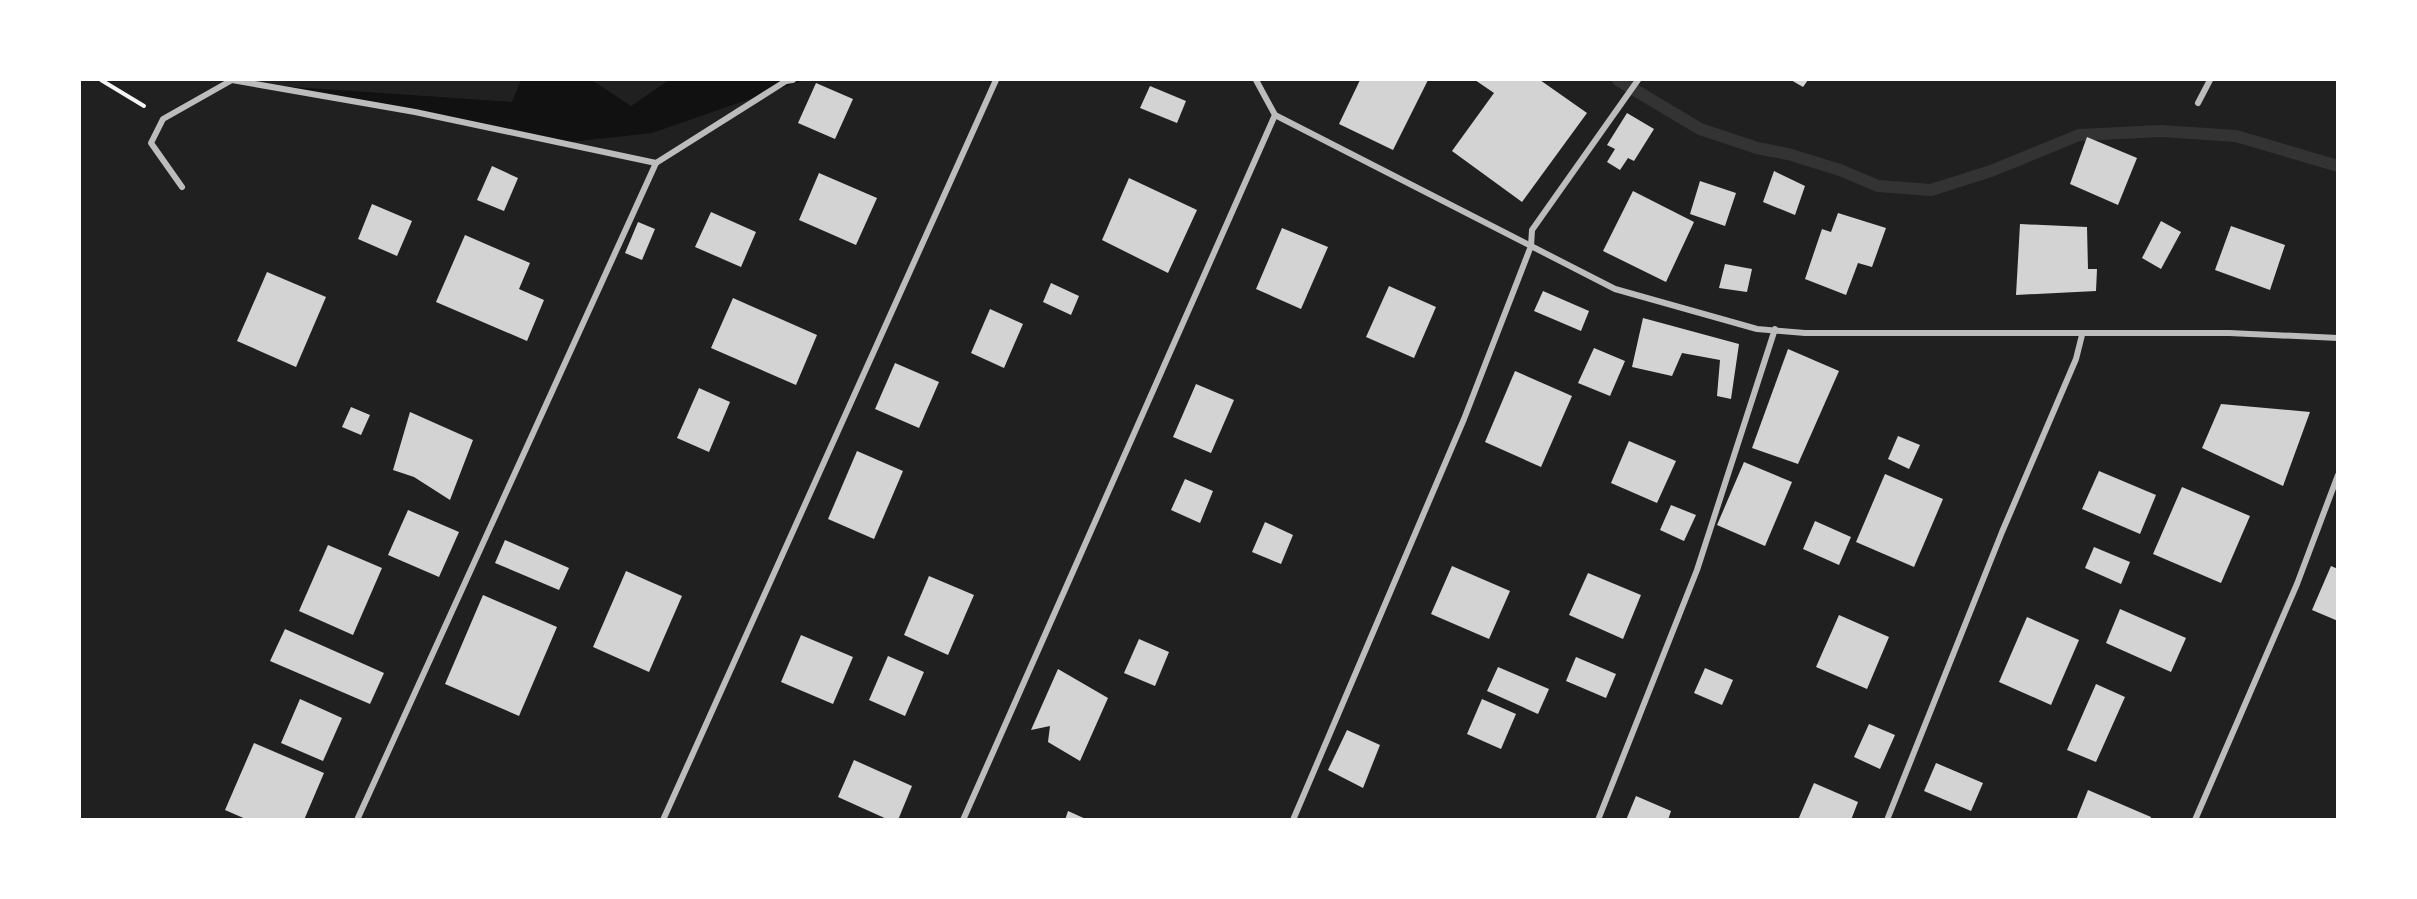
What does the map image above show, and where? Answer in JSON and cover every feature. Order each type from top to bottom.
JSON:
[{"type":"street","points":[[182,187],[151,143],[164,119],[232,80],[415,112],[656,162]]},
{"type":"street","points":[[357,819],[656,162],[786,81],[793,80]]},
{"type":"street","points":[[663,819],[996,80]]},
{"type":"street","points":[[1256,80],[1275,115],[1615,289],[1757,329],[1805,333],[2082,335],[2229,333],[2337,338]]},
{"type":"street","points":[[1293,819],[1464,419],[1531,246],[1532,230],[1638,80]]},
{"type":"street","points":[[2198,103],[2210,80]]},
{"type":"street","points":[[963,819],[1275,115]]},
{"type":"street","points":[[1598,819],[1697,570],[1775,329]]},
{"type":"street","points":[[1887,819],[2002,532],[2076,359],[2082,335]]},
{"type":"street","points":[[2195,819],[2297,584],[2337,475]]},
{"type":"path","points":[[101,80],[164,119]]},
{"type":"shaded area","points":[[80,80],[521,80],[512,102],[264,85],[560,143],[652,133],[804,80],[2337,80],[2337,819],[80,819]]},
{"type":"shaded area","points":[[592,80],[669,80],[631,106]]},
{"type":"building","points":[[1360,80],[1428,80],[1393,150],[1339,124]]},
{"type":"building","points":[[1475,80],[1540,80],[1587,113],[1522,202],[1452,151],[1494,93]]},
{"type":"building","points":[[1791,80],[1808,80],[1803,87]]},
{"type":"building","points":[[816,83],[853,99],[835,139],[798,123]]},
{"type":"building","points":[[1150,86],[1186,101],[1177,123],[1140,108]]},
{"type":"building","points":[[1627,113],[1654,129],[1634,161],[1628,158],[1620,170],[1607,162],[1615,149],[1607,145]]},
{"type":"building","points":[[2087,137],[2137,158],[2118,205],[2070,184]]},
{"type":"building","points":[[492,166],[518,178],[504,211],[477,200]]},
{"type":"building","points":[[1774,171],[1805,186],[1795,215],[1763,202]]},
{"type":"building","points":[[819,173],[877,198],[856,245],[799,220]]},
{"type":"building","points":[[1129,178],[1197,210],[1168,273],[1102,240]]},
{"type":"building","points":[[1700,181],[1736,193],[1725,226],[1690,214]]},
{"type":"building","points":[[1633,191],[1694,222],[1666,282],[1603,251]]},
{"type":"building","points":[[372,204],[412,221],[397,256],[358,239]]},
{"type":"building","points":[[711,212],[756,232],[741,267],[695,247]]},
{"type":"building","points":[[1838,213],[1886,228],[1872,267],[1858,263],[1846,295],[1805,279],[1822,229],[1831,232]]},
{"type":"building","points":[[2161,221],[2181,232],[2161,269],[2142,258]]},
{"type":"building","points":[[638,222],[655,229],[642,260],[625,253]]},
{"type":"building","points":[[2020,224],[2087,227],[2088,269],[2097,269],[2096,291],[2016,295]]},
{"type":"building","points":[[2231,226],[2285,245],[2270,290],[2215,270]]},
{"type":"building","points":[[1282,228],[1328,247],[1301,309],[1256,289]]},
{"type":"building","points":[[465,235],[530,263],[519,289],[544,300],[527,341],[436,302]]},
{"type":"building","points":[[1725,264],[1752,269],[1747,292],[1719,288]]},
{"type":"building","points":[[267,272],[326,297],[296,367],[237,341]]},
{"type":"building","points":[[1051,283],[1079,296],[1071,315],[1043,302]]},
{"type":"building","points":[[1389,286],[1436,307],[1414,358],[1366,337]]},
{"type":"building","points":[[1543,291],[1589,311],[1581,331],[1534,311]]},
{"type":"building","points":[[733,298],[817,335],[796,385],[711,348]]},
{"type":"building","points":[[990,309],[1023,324],[1004,368],[971,353]]},
{"type":"building","points":[[1643,318],[1739,344],[1731,399],[1717,396],[1720,360],[1682,353],[1672,376],[1632,367]]},
{"type":"building","points":[[1594,348],[1625,361],[1610,396],[1578,383]]},
{"type":"building","points":[[1788,349],[1839,371],[1798,464],[1752,448]]},
{"type":"building","points":[[895,363],[939,382],[919,428],[875,409]]},
{"type":"building","points":[[1515,371],[1572,396],[1541,467],[1485,442]]},
{"type":"building","points":[[1196,384],[1234,400],[1211,453],[1173,437]]},
{"type":"building","points":[[699,388],[730,402],[709,452],[677,438]]},
{"type":"building","points":[[2221,404],[2310,412],[2283,486],[2202,448]]},
{"type":"building","points":[[351,407],[370,415],[361,435],[342,427]]},
{"type":"building","points":[[410,412],[473,440],[450,500],[414,477],[393,470]]},
{"type":"building","points":[[1898,436],[1920,445],[1909,469],[1888,459]]},
{"type":"building","points":[[1629,441],[1676,461],[1657,503],[1611,483]]},
{"type":"building","points":[[857,451],[903,471],[874,539],[828,519]]},
{"type":"building","points":[[1744,462],[1792,482],[1765,546],[1717,525]]},
{"type":"building","points":[[2099,471],[2156,495],[2140,534],[2082,509]]},
{"type":"building","points":[[1885,474],[1943,499],[1914,567],[1856,542]]},
{"type":"building","points":[[1185,479],[1213,491],[1200,523],[1171,510]]},
{"type":"building","points":[[2182,487],[2250,516],[2221,583],[2153,554]]},
{"type":"building","points":[[1671,505],[1696,515],[1684,541],[1660,530]]},
{"type":"building","points":[[408,510],[459,532],[439,577],[388,555]]},
{"type":"building","points":[[1815,521],[1851,537],[1839,565],[1803,549]]},
{"type":"building","points":[[1265,522],[1293,535],[1281,564],[1252,552]]},
{"type":"building","points":[[505,540],[569,568],[559,590],[495,563]]},
{"type":"building","points":[[328,545],[382,568],[353,635],[299,611]]},
{"type":"building","points":[[2094,547],[2130,562],[2121,584],[2085,568]]},
{"type":"building","points":[[1452,566],[1510,591],[1489,639],[1431,614]]},
{"type":"building","points":[[2331,566],[2338,569],[2338,621],[2312,610]]},
{"type":"building","points":[[626,571],[682,596],[649,672],[593,647]]},
{"type":"building","points":[[1588,573],[1641,595],[1623,639],[1569,615]]},
{"type":"building","points":[[929,576],[974,595],[948,655],[904,635]]},
{"type":"building","points":[[483,595],[557,627],[519,716],[445,684]]},
{"type":"building","points":[[2120,609],[2186,638],[2171,672],[2106,643]]},
{"type":"building","points":[[1839,615],[1889,637],[1867,689],[1816,667]]},
{"type":"building","points":[[2027,617],[2079,640],[2051,705],[1999,682]]},
{"type":"building","points":[[285,629],[384,673],[370,704],[270,661]]},
{"type":"building","points":[[801,635],[853,657],[833,704],[781,682]]},
{"type":"building","points":[[1139,639],[1169,652],[1155,686],[1124,673]]},
{"type":"building","points":[[888,656],[924,672],[905,716],[869,700]]},
{"type":"building","points":[[1576,657],[1616,674],[1606,698],[1566,681]]},
{"type":"building","points":[[1498,667],[1549,689],[1538,714],[1487,691]]},
{"type":"building","points":[[1705,668],[1733,680],[1722,705],[1694,693]]},
{"type":"building","points":[[1058,669],[1108,698],[1080,761],[1048,742],[1050,726],[1031,730]]},
{"type":"building","points":[[2096,684],[2125,697],[2096,762],[2067,750]]},
{"type":"building","points":[[300,699],[342,718],[323,761],[281,743]]},
{"type":"building","points":[[1482,699],[1516,714],[1501,749],[1467,734]]},
{"type":"building","points":[[1869,724],[1895,735],[1880,769],[1854,757]]},
{"type":"building","points":[[1347,730],[1380,745],[1363,788],[1328,770]]},
{"type":"building","points":[[254,743],[324,773],[304,820],[248,820],[225,810]]},
{"type":"building","points":[[854,760],[912,786],[898,820],[889,820],[838,797]]},
{"type":"building","points":[[1936,763],[1983,783],[1971,811],[1924,791]]},
{"type":"building","points":[[1814,783],[1858,802],[1851,820],[1798,820]]},
{"type":"building","points":[[2088,790],[2151,817],[2150,820],[2076,820]]},
{"type":"building","points":[[1636,796],[1671,811],[1668,820],[1626,820]]},
{"type":"building","points":[[1068,811],[1088,820],[1065,820]]},
{"type":"waterway","points":[[1618,80],[1700,129],[1757,148],[1788,154],[1840,170],[1878,186],[1931,190],[1991,171],[2079,135],[2161,131],[2236,136],[2338,166]]}]
